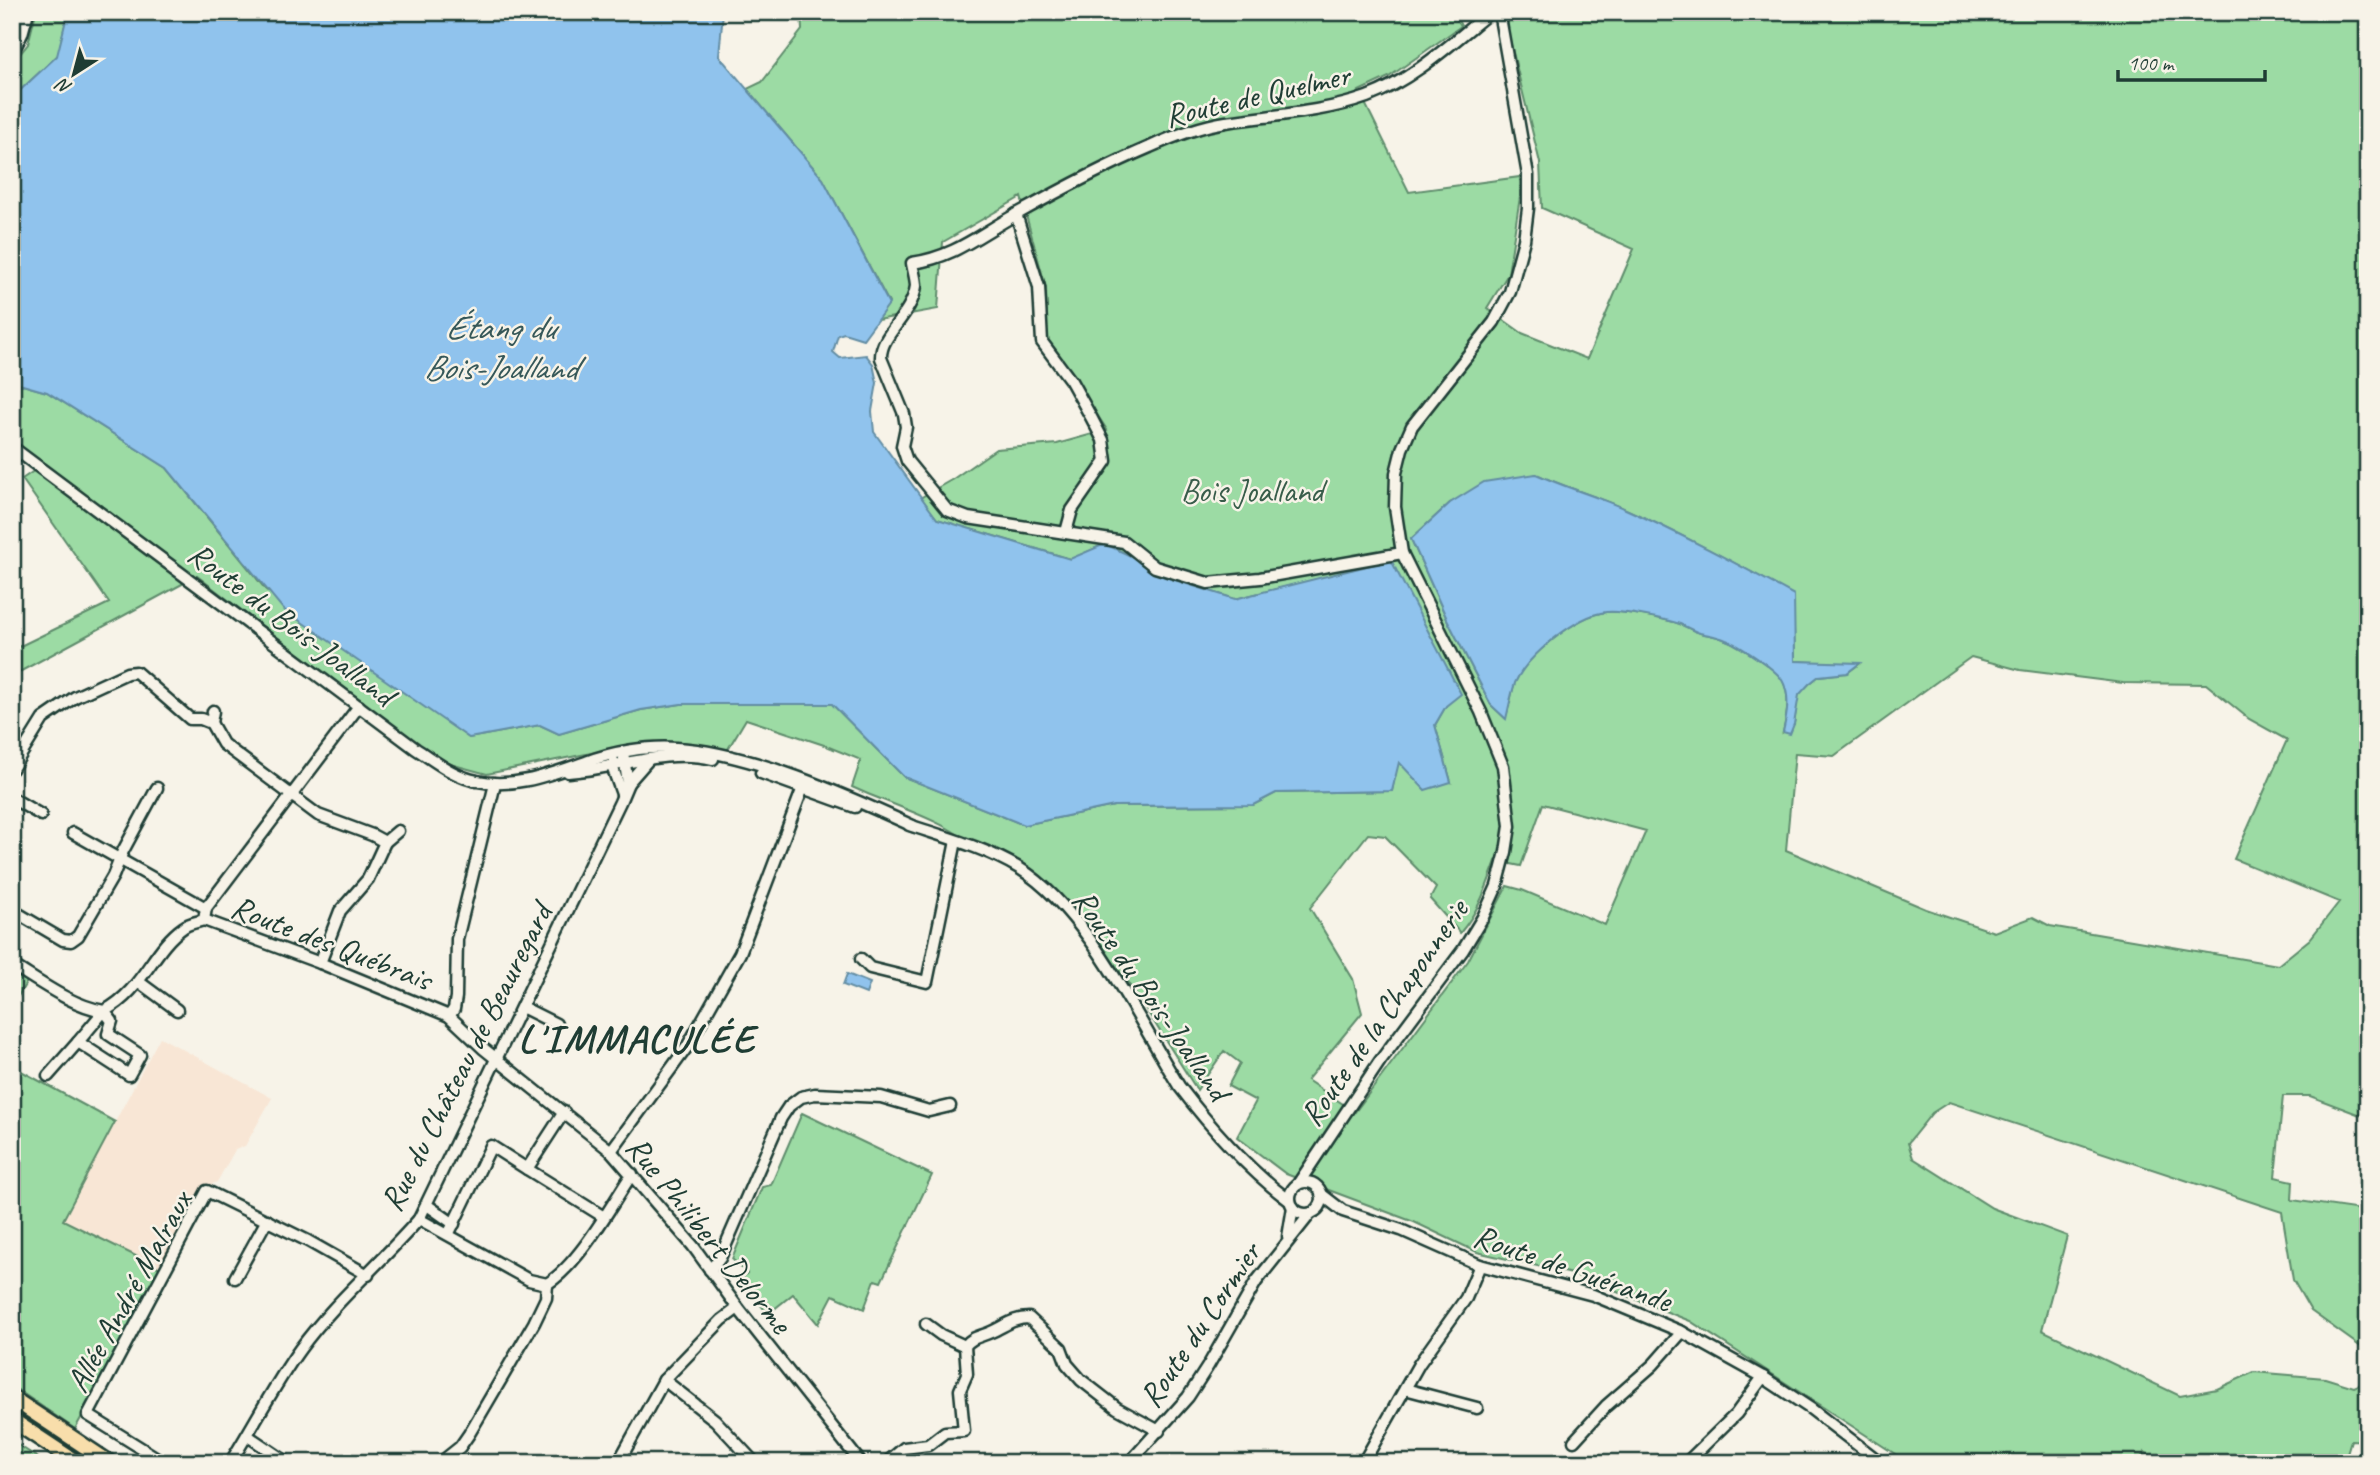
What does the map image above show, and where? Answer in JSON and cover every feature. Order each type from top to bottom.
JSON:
[{"type":"highway","points":[[12,1398],[110,1463]]},
{"type":"highway","points":[[12,1420],[77,1463]]},
{"type":"street","points":[[12,52],[22,34],[28,12]]},
{"type":"street","name":"Route de Quelmer","points":[[1066,532],[968,518],[947,510],[907,461],[902,446],[904,414],[881,358],[881,351],[883,343],[906,313],[916,285],[912,263],[948,255],[1016,214],[1178,135],[1225,122],[1335,107],[1370,96],[1410,74],[1490,12]]},
{"type":"street","name":"Route de la Chaponnerie","points":[[1296,1185],[1380,1061],[1463,950],[1483,917],[1497,886],[1510,826],[1505,779],[1496,746],[1482,712],[1402,553],[1395,507],[1396,473],[1412,426],[1494,322],[1510,292],[1524,240],[1528,176],[1499,12]]},
{"type":"street","points":[[1016,214],[1039,288],[1042,342],[1071,381],[1091,417],[1102,440],[1106,461],[1072,510],[1066,532],[1124,542],[1155,567],[1208,583],[1260,578],[1402,553]]},
{"type":"street","name":"Route du Bois-Joalland","points":[[12,447],[444,767],[468,779],[493,783],[526,780],[561,772],[588,761],[624,758]]},
{"type":"street","points":[[12,769],[43,719],[75,697],[127,673],[136,672],[190,719],[211,723]]},
{"type":"street","points":[[205,920],[206,908],[359,706]]},
{"type":"street","points":[[213,711],[211,723],[223,744],[291,796],[318,815],[385,842]]},
{"type":"street","name":"Route du Bois-Joalland","points":[[561,772],[586,771],[612,765],[616,759],[674,747],[705,751],[838,794],[913,826]]},
{"type":"street","name":"Rue du Château de Beauregard","points":[[230,1463],[300,1349],[333,1309],[419,1219],[622,794],[650,754]]},
{"type":"street","points":[[624,758],[628,783]]},
{"type":"street","points":[[612,765],[622,794]]},
{"type":"street","points":[[449,1016],[454,1009],[456,997],[457,939],[493,783]]},
{"type":"street","points":[[611,1151],[687,1047],[740,953],[804,784]]},
{"type":"street","name":"Route du Bois-Joalland","points":[[804,784],[956,841],[1019,868],[1048,891],[1091,941],[1179,1086],[1218,1134],[1291,1204]]},
{"type":"street","points":[[12,911],[63,940],[71,941],[78,936],[113,876],[157,788]]},
{"type":"street","points":[[12,798],[41,815]]},
{"type":"street","points":[[320,963],[340,911],[368,879],[385,842],[398,831]]},
{"type":"street","points":[[74,834],[206,908]]},
{"type":"street","points":[[861,959],[870,968],[928,982],[956,841]]},
{"type":"street","name":"Route des Québrais","points":[[48,1076],[94,1026],[104,1011],[115,1006],[139,982],[172,937],[186,925],[205,920],[449,1016],[497,1059]]},
{"type":"street","points":[[12,965],[48,987],[92,1009],[104,1011],[112,1021],[108,1034]]},
{"type":"street","points":[[139,982],[177,1010]]},
{"type":"street","points":[[522,1007],[556,1024]]},
{"type":"street","points":[[78,1042],[129,1075],[140,1055],[94,1026]]},
{"type":"street","name":"Rue Philibert Delorme","points":[[497,1059],[611,1151],[632,1174],[693,1246],[738,1308],[861,1463]]},
{"type":"street","points":[[710,1270],[720,1258],[781,1118],[789,1106],[801,1097],[815,1094],[881,1097],[929,1111],[950,1107]]},
{"type":"street","points":[[527,1169],[564,1112]]},
{"type":"street","points":[[452,1229],[491,1146],[604,1217]]},
{"type":"street","points":[[1291,1204],[1300,1213],[1313,1212],[1322,1201],[1315,1166],[1317,1153]]},
{"type":"street","points":[[426,1205],[452,1229],[529,1280],[547,1284],[557,1277],[587,1244],[632,1174]]},
{"type":"street","name":"Route du Bois-Joalland","points":[[1259,1174],[1282,1185],[1296,1185]]},
{"type":"street","points":[[1287,1241],[1292,1224],[1291,1204],[1296,1185],[1308,1182],[1319,1190]]},
{"type":"street","name":"Route de Guérande","points":[[1319,1190],[1343,1211]]},
{"type":"street","name":"Allée André Malraux","points":[[165,1463],[88,1415],[207,1191],[368,1275]]},
{"type":"street","name":"Route de Guérande","points":[[1313,1212],[1343,1211],[1409,1233],[1480,1265],[1593,1295],[1634,1310],[1682,1332],[1763,1377],[1811,1409],[1881,1463]]},
{"type":"street","name":"Route du Cormier","points":[[1129,1463],[1188,1396],[1256,1282],[1313,1212]]},
{"type":"street","points":[[419,1219],[452,1229]]},
{"type":"street","points":[[235,1278],[267,1220]]},
{"type":"street","points":[[1363,1463],[1419,1364],[1466,1298],[1480,1265]]},
{"type":"street","points":[[440,1463],[460,1447],[469,1434],[534,1323],[546,1298],[547,1284]]},
{"type":"street","points":[[619,1463],[664,1380],[738,1308]]},
{"type":"street","points":[[886,1463],[904,1448],[928,1445],[945,1432],[964,1430],[960,1390],[967,1374],[965,1346],[972,1338],[992,1332],[1011,1320],[1029,1318],[1061,1348],[1067,1364],[1081,1380],[1117,1408],[1159,1431]]},
{"type":"street","points":[[926,1324],[940,1335],[965,1346]]},
{"type":"street","points":[[1574,1441],[1606,1406],[1653,1365],[1682,1332]]},
{"type":"street","points":[[1686,1463],[1736,1414],[1763,1377]]},
{"type":"street","points":[[664,1380],[715,1420],[755,1463]]},
{"type":"street","points":[[1405,1389],[1477,1408]]},
{"type":"street","points":[[248,1436],[288,1463]]},
{"type":"shaded area","points":[[160,1037],[272,1098],[245,1146],[235,1150],[217,1182],[204,1188],[162,1269],[63,1220]]},
{"type":"green space","points":[[36,12],[68,12],[58,55],[12,98],[12,64],[28,44]]},
{"type":"green space","name":"Bois Joalland","points":[[801,12],[1454,12],[1461,26],[1389,77],[1359,91],[1409,192],[1520,177],[1520,197],[1508,274],[1487,308],[1522,333],[1587,359],[1634,249],[1542,208],[1540,163],[1507,28],[1510,12],[2368,12],[2368,1118],[2310,1096],[2283,1096],[2275,1177],[2293,1181],[2292,1200],[2368,1211],[2368,1352],[2311,1311],[2293,1280],[2282,1212],[1949,1102],[1932,1113],[1908,1143],[1913,1158],[1992,1208],[2067,1236],[2042,1330],[2180,1396],[2217,1389],[2254,1372],[2325,1378],[2354,1387],[2368,1381],[2368,1441],[2351,1440],[2344,1463],[2157,1463],[2145,1452],[2137,1463],[1909,1463],[1690,1321],[1572,1274],[1477,1252],[1414,1222],[1286,1174],[1237,1137],[1256,1101],[1228,1086],[1240,1063],[1224,1051],[1197,1090],[1144,1006],[1097,939],[1059,893],[1041,877],[968,844],[948,828],[852,787],[861,760],[746,719],[725,754],[684,742],[636,744],[487,774],[450,764],[403,734],[197,576],[12,676],[12,650],[109,603],[22,479],[44,464],[12,440],[12,382],[47,392],[167,468],[266,590],[469,738],[540,725],[559,734],[641,710],[681,704],[832,704],[904,777],[1024,825],[1114,806],[1253,805],[1276,793],[1392,791],[1398,761],[1451,782],[1435,725],[1446,706],[1391,561],[1235,599],[1165,577],[1133,557],[1105,544],[1071,559],[937,519],[920,498],[996,449],[1057,444],[1107,430],[1047,339],[1046,288],[1021,197],[943,242],[938,309],[877,320],[889,303],[823,179],[747,89],[762,82],[802,30]],"holes":[[[1536,474],[1643,517],[1793,595],[1795,661],[1859,664],[1847,673],[1819,676],[1809,684],[1798,695],[1794,724],[1783,732],[1787,705],[1785,685],[1772,669],[1756,657],[1726,640],[1680,624],[1654,617],[1606,612],[1581,621],[1541,649],[1515,682],[1505,718],[1491,705],[1447,619],[1411,539],[1450,503]],[[1971,657],[2020,670],[2123,683],[2206,684],[2249,719],[2287,740],[2234,859],[2339,902],[2310,939],[2278,965],[2050,926],[2033,917],[1994,932],[1926,909],[1786,850],[1795,753],[1834,756]],[[1543,804],[1646,831],[1605,925],[1507,886],[1468,961],[1355,1112],[1307,1080],[1362,1013],[1353,979],[1310,908],[1368,834],[1385,836],[1436,888],[1430,899],[1460,933],[1477,908],[1496,861],[1521,866]]]},
{"type":"green space","points":[[12,972],[28,980],[12,1006]]},
{"type":"green space","points":[[12,1066],[115,1122],[63,1220],[162,1269],[75,1429],[12,1386]]},
{"type":"green space","points":[[802,1113],[932,1175],[881,1282],[875,1280],[864,1309],[833,1295],[818,1324],[793,1294],[768,1314],[741,1280],[747,1273],[732,1259],[762,1187],[771,1185]]},
{"type":"green space","points":[[12,1441],[46,1463],[12,1463]]},
{"type":"water","name":"Étang du Bois-Joalland","points":[[68,12],[723,12],[719,56],[823,179],[889,304],[863,339],[844,333],[838,335],[833,352],[840,358],[866,355],[873,364],[877,383],[872,411],[874,432],[937,519],[1070,559],[1105,544],[1133,557],[1165,577],[1235,599],[1391,560],[1461,694],[1446,706],[1435,725],[1451,782],[1425,790],[1399,762],[1392,791],[1276,793],[1253,805],[1114,806],[1024,825],[904,777],[832,704],[681,704],[641,710],[559,734],[540,725],[469,738],[283,609],[167,468],[47,392],[12,382],[12,98],[57,56]]},
{"type":"water","points":[[1536,474],[1643,517],[1794,595],[1795,661],[1860,663],[1847,673],[1819,676],[1809,684],[1799,695],[1790,734],[1783,732],[1787,705],[1785,686],[1778,675],[1756,657],[1726,640],[1680,624],[1654,617],[1606,612],[1581,621],[1541,649],[1515,683],[1506,719],[1491,705],[1447,619],[1411,539],[1450,503],[1484,482]]},
{"type":"water","points":[[847,974],[870,983],[866,994],[843,985]]},
{"type":"district","name":"L'IMMACULÉE","points":[[637,1038]]}]
